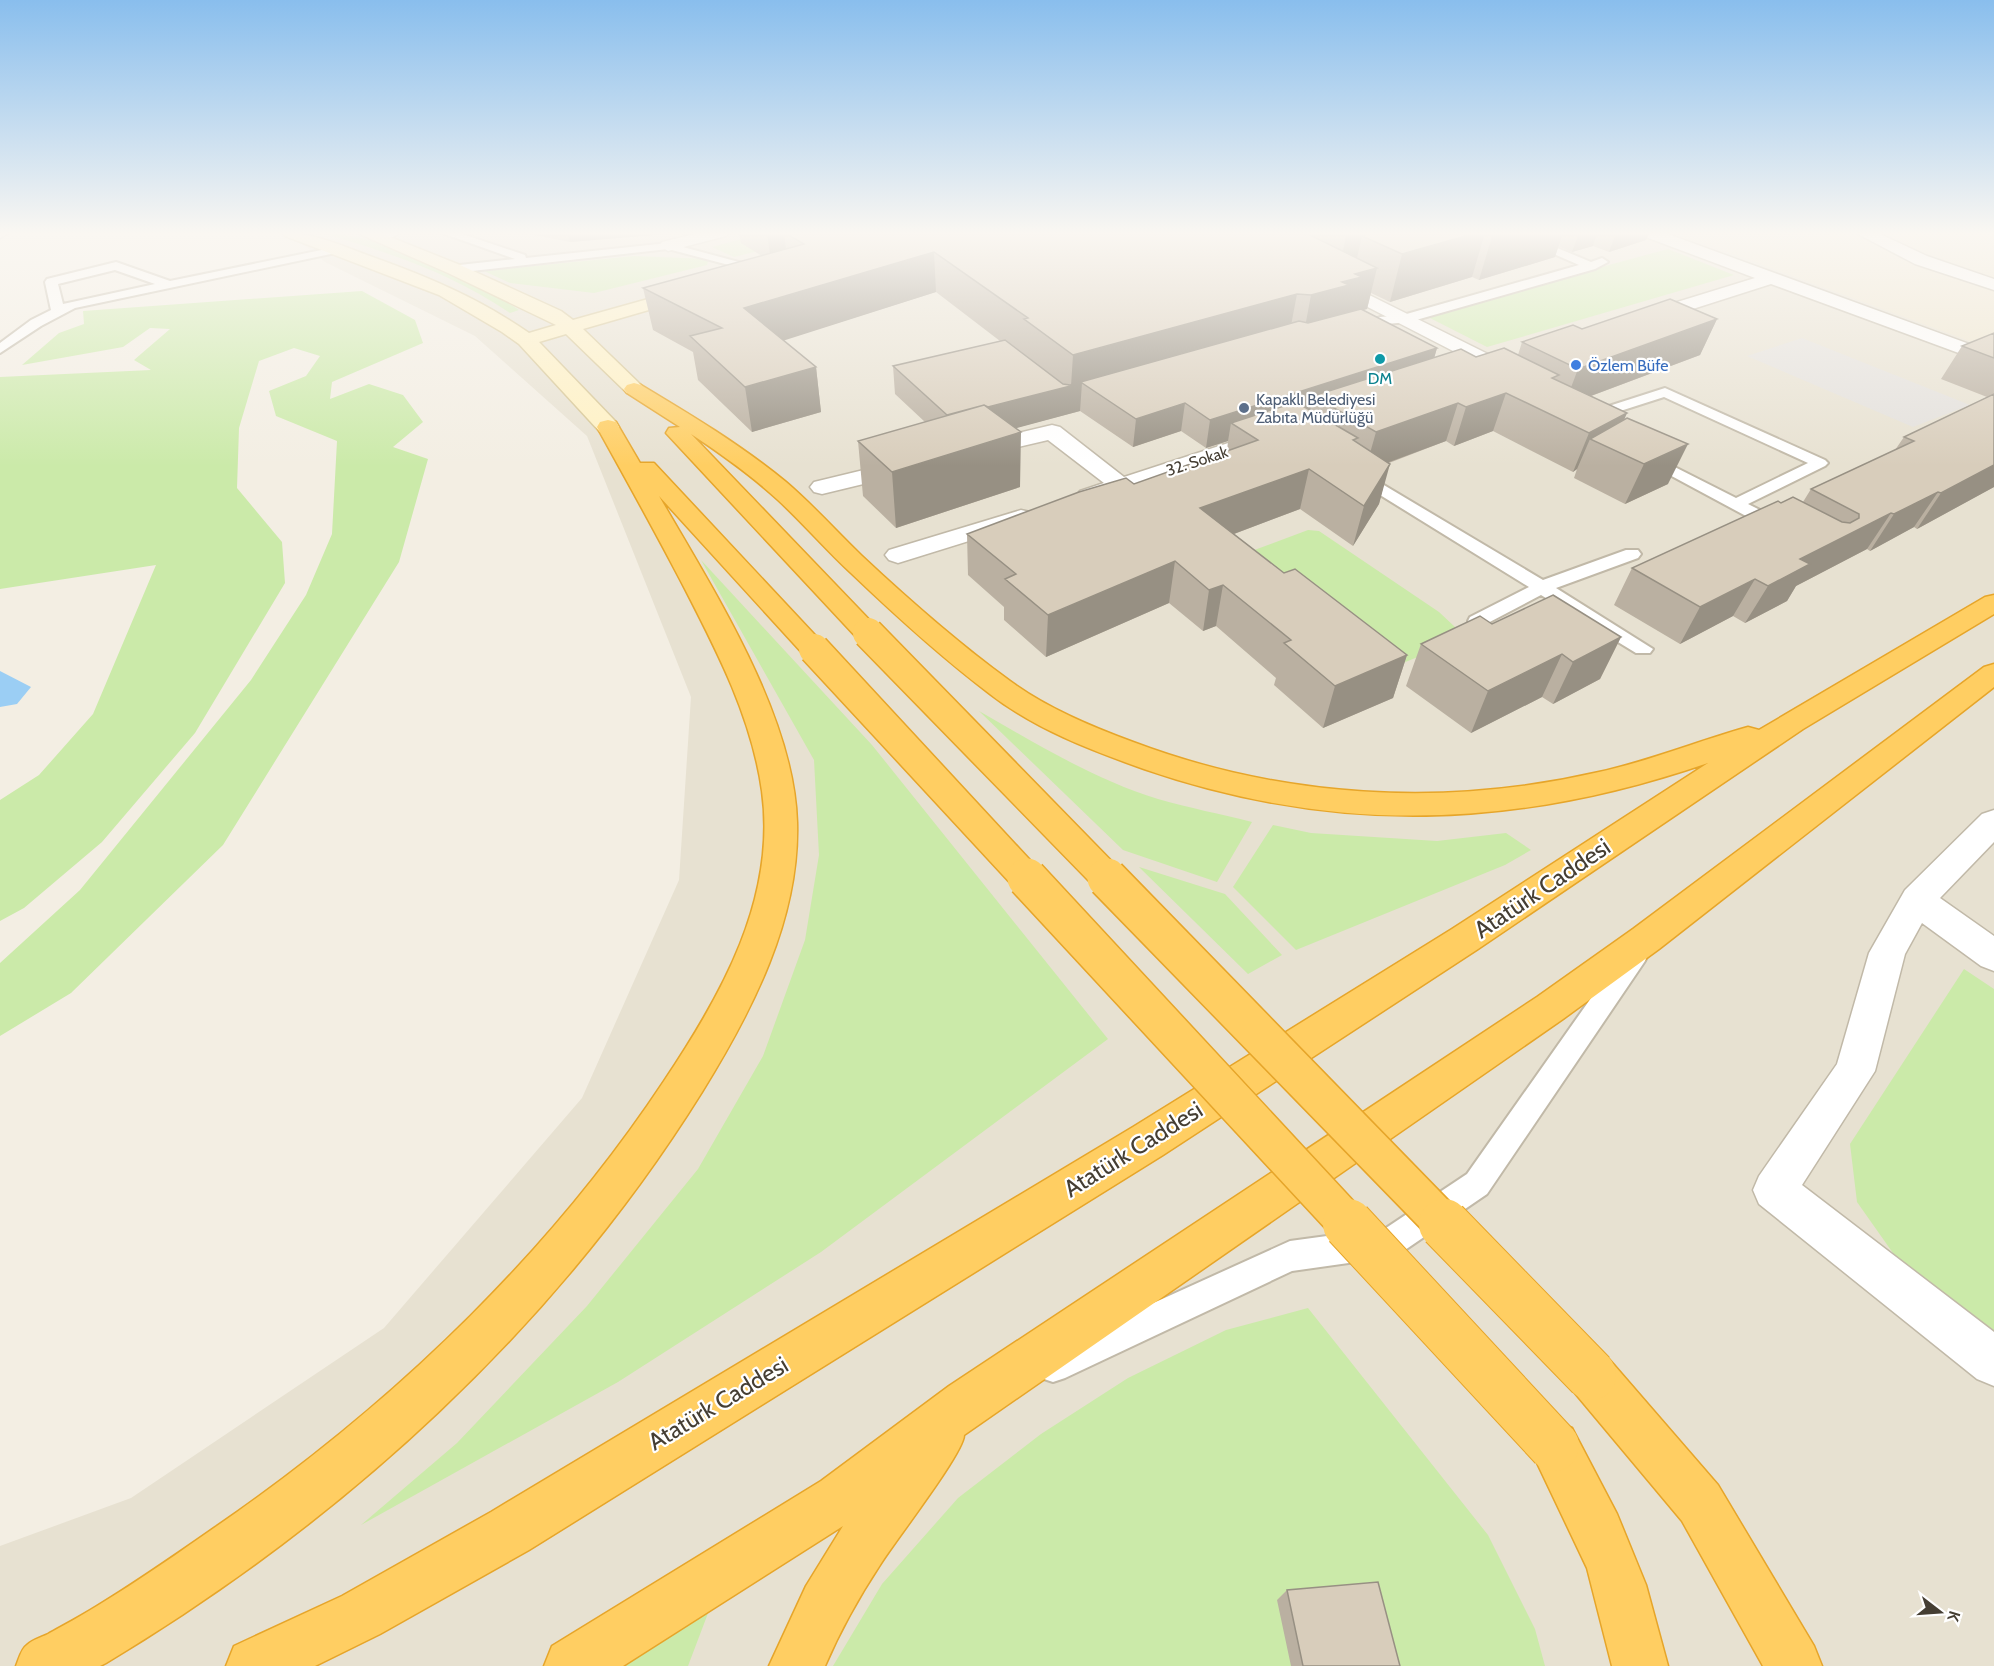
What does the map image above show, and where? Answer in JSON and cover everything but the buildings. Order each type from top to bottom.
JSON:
[{"type":"highway","points":[[634,389],[868,633],[1591,1375],[1700,1503],[1794,1666]]},
{"type":"highway","points":[[634,389],[697,429],[772,483],[861,569],[1018,700],[1071,729],[1187,773],[1240,786],[1365,806],[1414,808],[1466,805],[1598,784],[1664,766],[1792,722]]},
{"type":"highway","points":[[608,427],[1554,1446],[1587,1512],[1618,1584],[1630,1638],[1640,1666]]},
{"type":"highway","points":[[44,1666],[96,1638],[258,1530],[360,1450],[478,1341],[546,1270],[607,1195],[671,1109],[717,1033],[750,965],[769,907],[778,866],[780,812],[777,778],[768,741],[748,687],[686,563],[608,427]]},
{"type":"highway","name":"Atatürk Caddesi","points":[[254,1666],[361,1615],[510,1531],[1148,1141],[1465,939],[1792,722],[1994,603]]},
{"type":"highway","points":[[572,1666],[838,1499],[966,1403],[1550,1008],[1646,939],[1992,676]]},
{"type":"highway","points":[[797,1666],[827,1605],[884,1508],[966,1403]]},
{"type":"main road","points":[[479,311],[526,340],[608,427]]},
{"type":"main road","points":[[543,311],[562,321],[634,389]]},
{"type":"main road","points":[[526,340],[562,321],[592,311]]},
{"type":"main road","points":[[509,328],[562,321],[600,311]]},
{"type":"street","points":[[1390,311],[1483,371],[1515,357]]},
{"type":"street","points":[[1625,324],[1667,311]]},
{"type":"street","points":[[1857,311],[1994,360]]},
{"type":"street","name":"32. Sokak","points":[[1066,503],[1287,431]]},
{"type":"street","points":[[960,454],[1052,432],[1122,486]]},
{"type":"street","points":[[822,487],[926,462]]},
{"type":"street","points":[[898,555],[1043,510]]},
{"type":"street","points":[[1994,822],[1917,900],[1887,953],[1855,1071],[1774,1190],[1994,1362]]},
{"type":"street","points":[[1917,900],[1994,956]]},
{"type":"lane","points":[[0,349],[36,323],[58,311]]},
{"type":"lane","points":[[1343,332],[1385,320],[1404,319],[1433,311]]},
{"type":"lane","points":[[1598,433],[1576,422],[1665,392],[1820,462],[1736,504]]},
{"type":"lane","points":[[1629,449],[1796,536]]},
{"type":"lane","points":[[1346,467],[1544,586],[1642,649]]},
{"type":"lane","points":[[1477,621],[1544,586],[1632,554]]},
{"type":"lane","points":[[966,1403],[1107,1343],[1290,1256],[1391,1242],[1478,1184],[1646,939]]},
{"type":"shaded area","points":[[424,311],[1994,311],[1994,1666],[0,1666],[0,1546],[131,1498],[384,1328],[582,1098],[679,880],[691,697],[587,436],[475,336]]},
{"type":"shaded area","points":[[1887,311],[1994,311],[1994,350]]},
{"type":"shaded area","points":[[1802,338],[1970,405],[1913,427],[1747,356]]},
{"type":"green space","points":[[83,311],[398,311],[415,320],[423,343],[332,382],[330,399],[369,384],[403,395],[423,422],[393,447],[428,459],[399,562],[223,845],[71,993],[0,1036],[0,963],[80,890],[251,680],[306,595],[332,534],[337,441],[276,416],[269,391],[306,376],[320,356],[294,348],[259,361],[239,428],[237,488],[282,542],[285,583],[195,733],[102,842],[24,908],[0,921],[0,800],[39,775],[93,714],[156,565],[0,589],[0,377],[151,370],[134,360],[170,329],[150,328],[123,347],[22,365],[59,333],[84,324]]},
{"type":"green space","points":[[1440,311],[1611,311],[1487,347],[1424,315]]},
{"type":"green space","points":[[1308,530],[1319,531],[1439,612],[1455,627],[1457,641],[1376,674],[1230,559]]},
{"type":"green space","points":[[701,560],[872,745],[1108,1039],[821,1252],[618,1382],[361,1525],[457,1443],[587,1306],[698,1169],[763,1056],[805,940],[819,855],[814,760]]},
{"type":"green space","points":[[979,711],[1066,760],[1134,791],[1252,822],[1217,882],[1123,850]]},
{"type":"green space","points":[[1273,825],[1311,833],[1437,841],[1506,833],[1531,850],[1505,865],[1296,950],[1233,887]]},
{"type":"green space","points":[[1139,867],[1225,894],[1282,955],[1248,974]]},
{"type":"green space","points":[[1964,969],[1994,989],[1994,1333],[1900,1263],[1857,1202],[1850,1144]]},
{"type":"green space","points":[[1308,1308],[1488,1535],[1535,1629],[1545,1666],[833,1666],[882,1584],[958,1498],[1041,1434],[1128,1378],[1226,1330]]},
{"type":"green space","points":[[710,1608],[688,1666],[618,1666]]},
{"type":"water","points":[[0,671],[31,687],[17,704],[0,707]]},
{"type":"place","name":"DM","points":[[1380,359]]},
{"type":"place","name":"Özlem Büfe","points":[[1576,365]]},
{"type":"place","name":"Kapaklı Belediyesi Zabıta Müdürlüğü","points":[[1244,408]]}]
